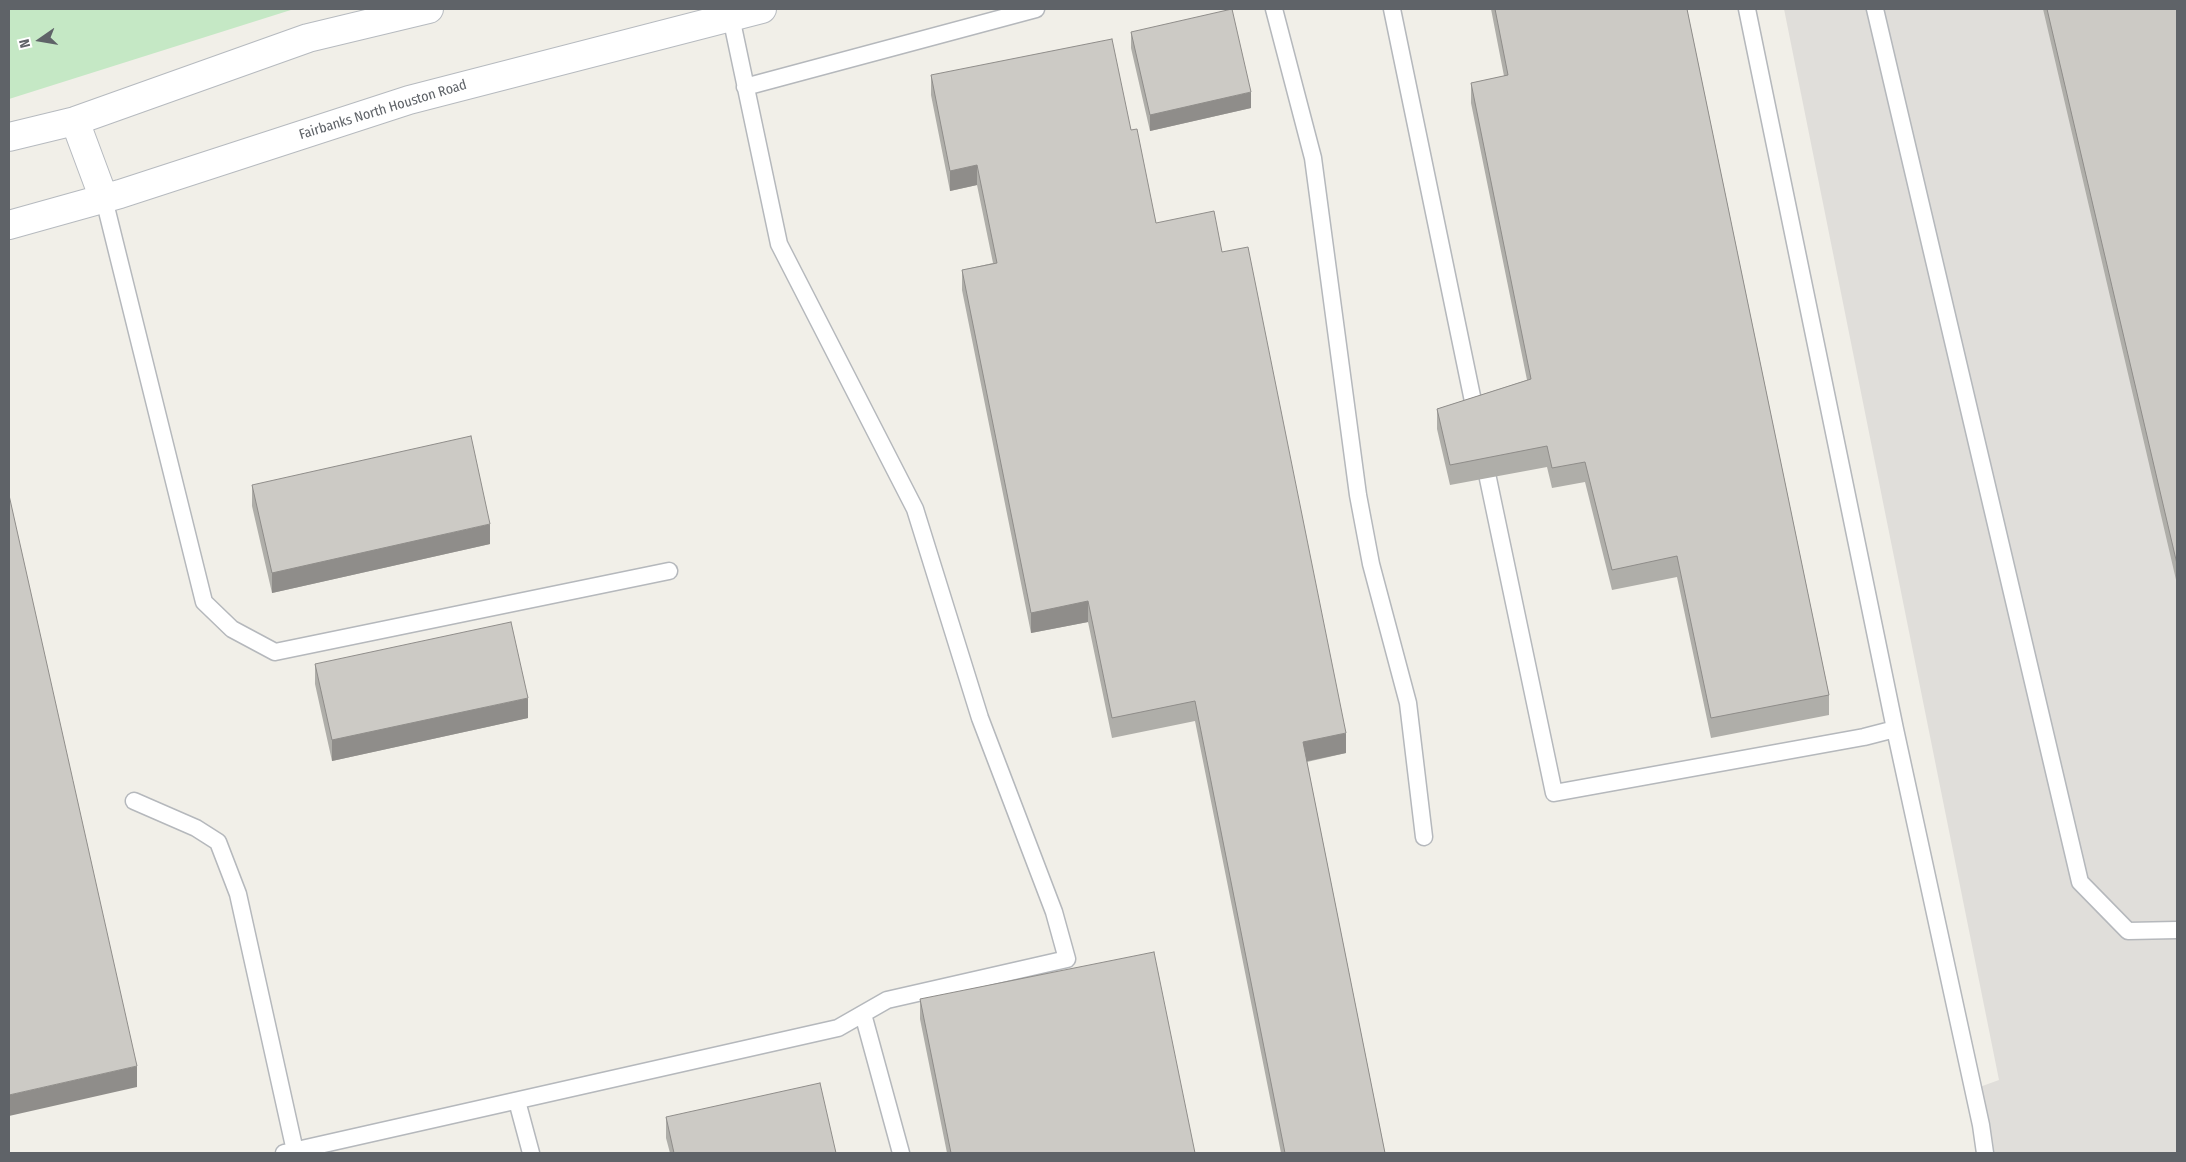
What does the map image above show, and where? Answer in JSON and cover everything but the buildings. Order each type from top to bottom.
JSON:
[{"type":"main road","points":[[9,138],[76,122],[308,38],[429,9]]},
{"type":"main road","name":"Fairbanks North Houston Road","points":[[9,225],[104,199],[408,100],[730,13],[762,9]]},
{"type":"main road","points":[[76,122],[104,199]]},
{"type":"lane","points":[[745,87],[1036,9]]},
{"type":"lane","points":[[1274,9],[1313,158],[1358,495],[1371,564],[1408,703],[1424,837]]},
{"type":"lane","points":[[1392,9],[1474,406]]},
{"type":"lane","points":[[1747,9],[1895,729],[1979,1115],[1985,1153]]},
{"type":"lane","points":[[1875,9],[2080,882],[2128,931],[2177,930]]},
{"type":"lane","points":[[134,801],[196,828],[218,842],[238,894],[290,1152],[838,1028],[886,1000],[1067,959],[1054,912],[980,718],[915,509],[779,244],[730,13]]},
{"type":"lane","points":[[104,199],[204,602],[232,629],[275,652],[669,571]]},
{"type":"lane","points":[[1486,468],[1554,793],[1864,737],[1895,729]]},
{"type":"lane","points":[[863,1014],[900,1153]]},
{"type":"lane","points":[[517,1101],[531,1153]]},
{"type":"shaded area","points":[[1784,9],[2177,9],[2177,1153],[1986,1153],[1974,1089],[1999,1080]]},
{"type":"green space","points":[[9,9],[294,9],[9,99]]}]
